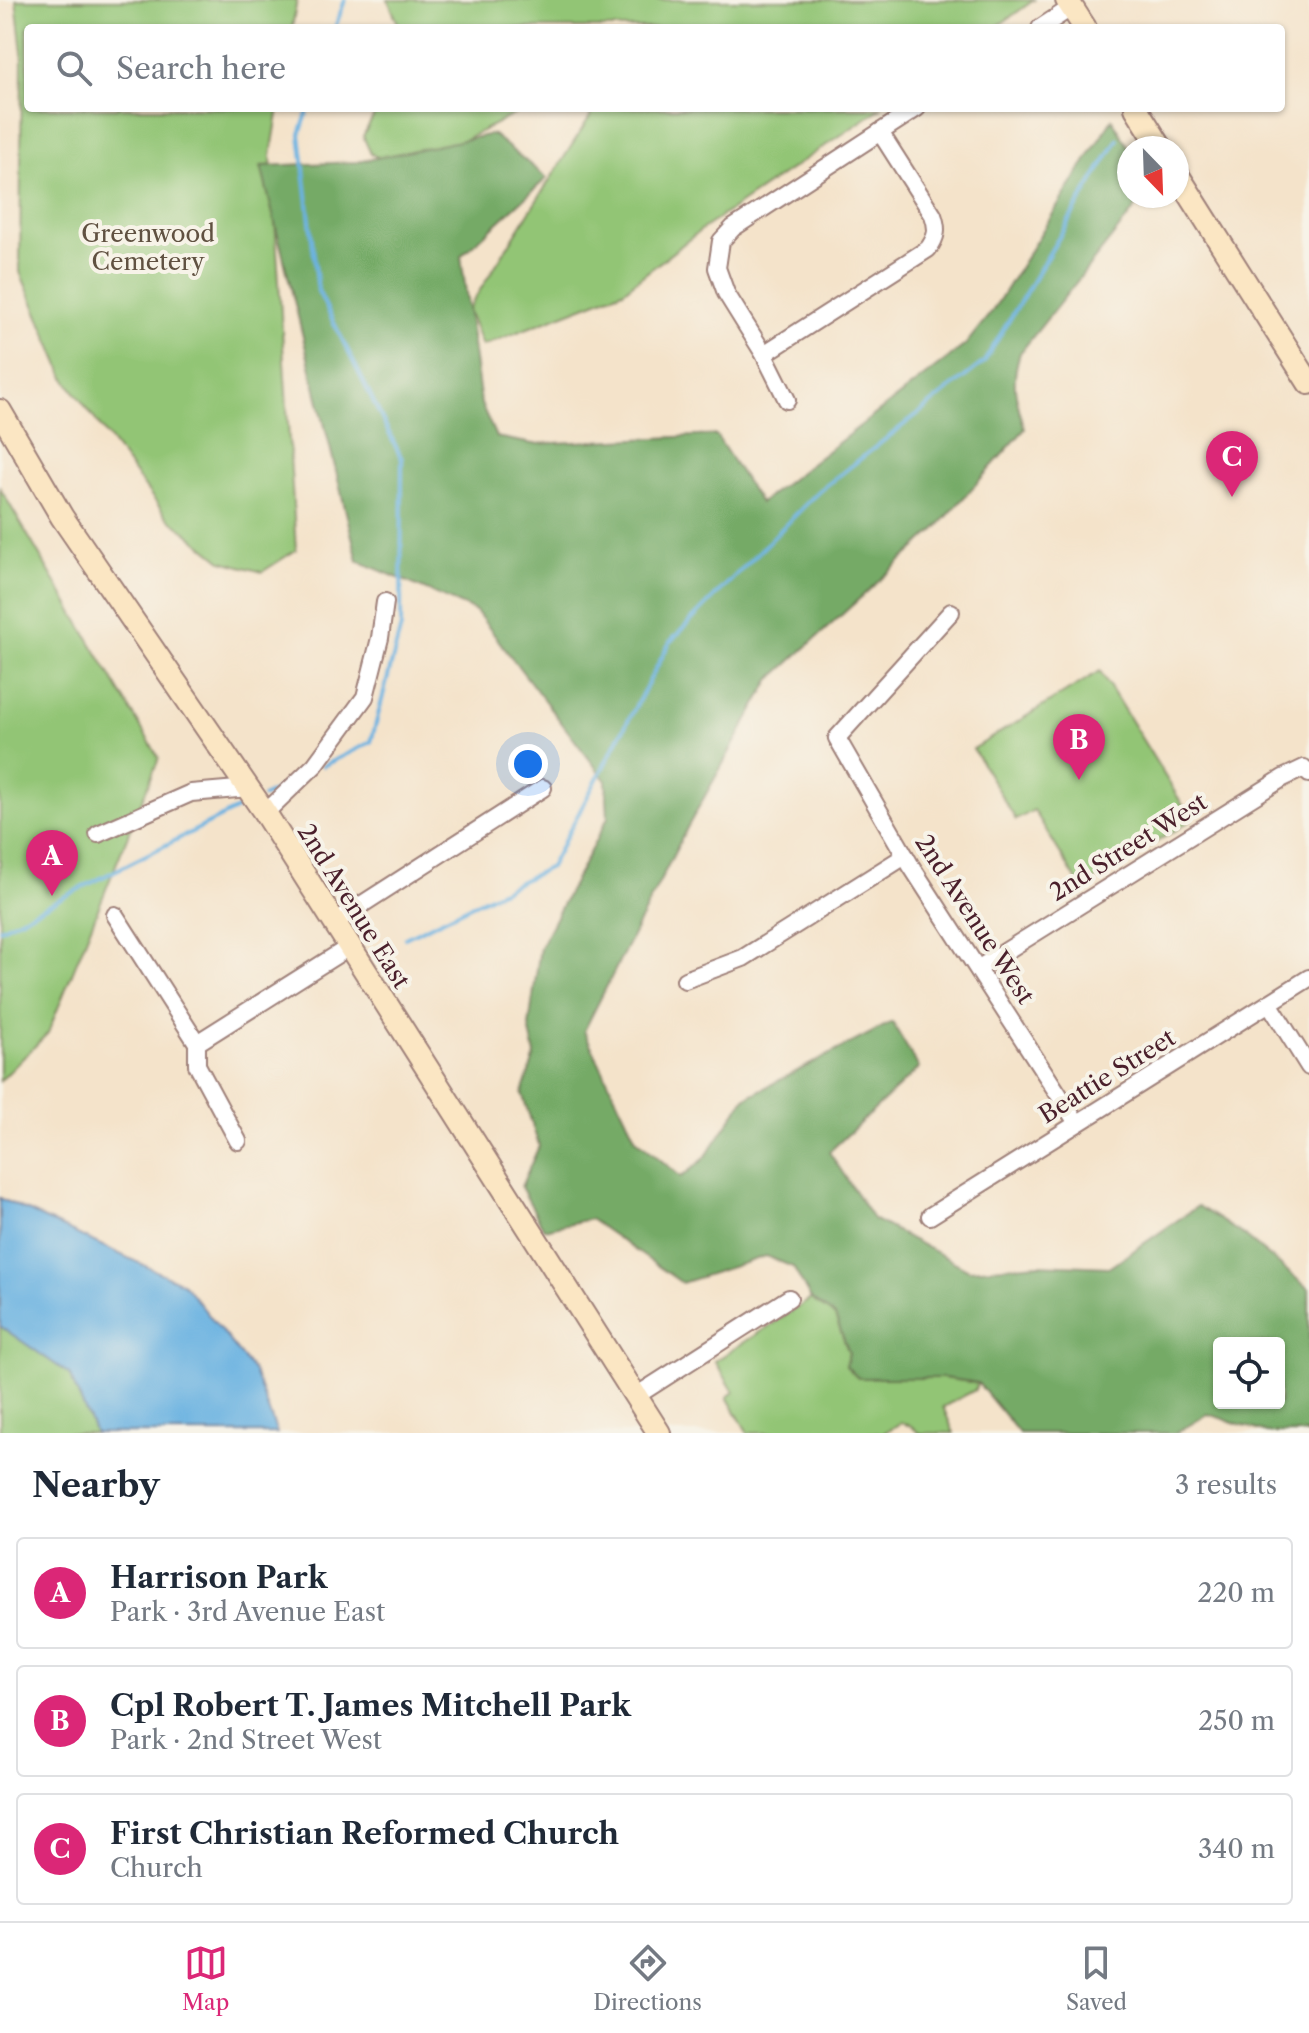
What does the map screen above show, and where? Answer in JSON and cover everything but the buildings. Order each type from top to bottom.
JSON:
[{"type":"main road","points":[[1070,4],[1082,24]]},
{"type":"main road","points":[[1138,112],[1154,136]]},
{"type":"main road","points":[[1189,193],[1308,377]]},
{"type":"main road","name":"2nd Avenue East","points":[[0,411],[62,517],[249,788],[659,1433]]},
{"type":"street","points":[[1045,24],[1070,4]]},
{"type":"street","points":[[787,400],[764,354],[726,293],[717,268],[721,241],[733,228],[911,112]]},
{"type":"street","points":[[764,354],[928,249],[936,238],[937,227],[933,215],[880,132]]},
{"type":"street","points":[[265,813],[315,765],[365,697],[380,638],[385,602]]},
{"type":"street","name":"2nd Avenue West","points":[[951,612],[837,738],[905,856],[1077,1123]]},
{"type":"street","name":"2nd Street West","points":[[979,968],[1283,778],[1306,771]]},
{"type":"street","points":[[98,834],[191,793],[249,788]]},
{"type":"street","points":[[333,923],[543,788]]},
{"type":"street","points":[[685,980],[743,958],[905,856]]},
{"type":"street","points":[[115,915],[197,1043],[197,1065],[238,1141]]},
{"type":"street","points":[[197,1043],[349,947]]},
{"type":"street","name":"Beattie Street","points":[[930,1216],[1309,978]]},
{"type":"street","points":[[1269,1003],[1309,1067]]},
{"type":"street","points":[[636,1396],[789,1298]]},
{"type":"green space","name":"Greenwood Cemetery","points":[[16,0],[297,0],[293,24],[24,24],[24,112],[278,112],[271,156],[296,550],[262,572],[222,561],[167,517],[66,380],[20,272],[22,53]]},
{"type":"green space","points":[[388,0],[1034,0],[1001,24],[398,24]]},
{"type":"green space","points":[[376,112],[519,112],[405,170],[371,154],[363,136]]},
{"type":"green space","points":[[588,112],[875,112],[701,230],[623,291],[482,346],[468,309],[591,115]]},
{"type":"green space","points":[[1112,119],[1122,136],[1117,136],[1117,208],[1135,208],[1020,353],[1015,391],[1025,429],[935,530],[770,680],[687,828],[584,1031],[636,1139],[681,1177],[704,1159],[745,1098],[892,1022],[919,1068],[829,1152],[873,1219],[969,1270],[1038,1264],[1110,1267],[1198,1206],[1245,1236],[1309,1289],[1309,1433],[1267,1433],[1208,1414],[1176,1433],[1019,1433],[978,1383],[943,1378],[858,1378],[846,1366],[849,1353],[835,1316],[811,1299],[793,1267],[766,1256],[682,1283],[590,1219],[544,1229],[521,1187],[539,1146],[522,1093],[535,1055],[529,1026],[540,947],[608,817],[606,781],[476,611],[358,561],[261,166],[357,162],[492,134],[547,178],[461,256],[481,404],[496,437],[533,444],[716,435],[760,503],[965,345],[993,310]]},
{"type":"green space","points":[[0,488],[159,758],[48,1033],[0,1081]]},
{"type":"green space","points":[[1100,671],[1192,820],[1081,888],[1034,810],[1016,820],[973,749]]},
{"type":"green space","points":[[0,1230],[183,1433],[0,1433]]},
{"type":"green space","points":[[811,1299],[835,1316],[849,1353],[846,1366],[858,1378],[943,1378],[978,1383],[975,1390],[943,1407],[954,1433],[919,1433],[901,1423],[883,1433],[748,1433],[727,1397],[734,1392],[715,1361]]},
{"type":"water","points":[[0,1198],[184,1284],[254,1372],[277,1433],[95,1433],[69,1374],[0,1326]]},
{"type":"waterway","points":[[336,24],[345,0]]},
{"type":"waterway","points":[[308,112],[300,134],[318,291],[402,459],[401,627],[371,742],[323,766]]},
{"type":"waterway","points":[[405,938],[550,867],[670,642],[818,492],[984,362],[1117,141]]},
{"type":"waterway","points":[[263,797],[283,786]]},
{"type":"waterway","points":[[0,929],[251,802]]},
{"type":"place","name":"First Christian Reformed Church","points":[[1232,497]]},
{"type":"place","name":"Cpl Robert T. James Mitchell Park","points":[[1079,780]]},
{"type":"place","name":"Harrison Park","points":[[52,896]]}]
